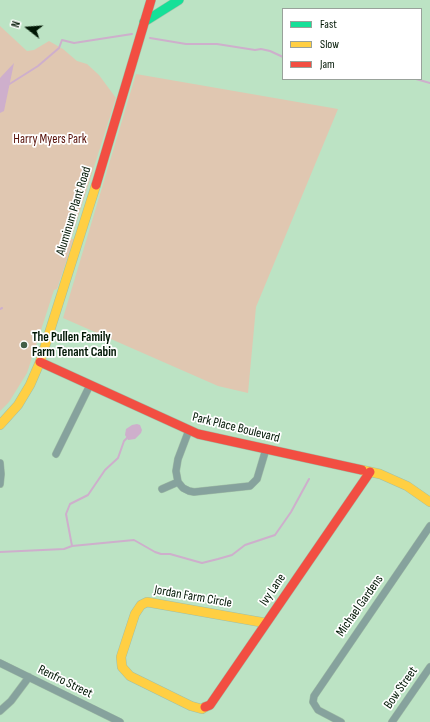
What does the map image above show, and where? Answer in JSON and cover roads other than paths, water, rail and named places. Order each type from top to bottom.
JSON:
[{"type":"street","name":"Aluminum Plant Road","points":[[0,425],[18,405],[30,385],[40,362],[102,164],[151,0]]},
{"type":"street","points":[[144,22],[179,0]]},
{"type":"street","name":"Park Place Boulevard","points":[[40,362],[198,434],[380,474],[407,486],[430,502]]},
{"type":"street","points":[[56,454],[90,385]]},
{"type":"street","points":[[189,430],[176,471],[178,482],[183,488],[194,492],[250,486],[257,480],[266,449]]},
{"type":"street","points":[[0,463],[0,484]]},
{"type":"street","name":"Ivy Lane","points":[[191,706],[204,708],[213,702],[370,472]]},
{"type":"street","points":[[162,489],[178,482]]},
{"type":"street","name":"Michael Gardens","points":[[341,722],[318,710],[313,702],[316,691],[430,526]]},
{"type":"street","name":"Jordan Farm Circle","points":[[191,706],[130,676],[122,667],[121,657],[135,614],[141,605],[147,602],[266,623]]},
{"type":"street","name":"Renfro Street","points":[[0,663],[120,722]]},
{"type":"street","name":"Bow Street","points":[[392,722],[430,667]]},
{"type":"street","points":[[0,711],[11,701],[29,677]]},
{"type":"waterway","points":[[8,85],[38,66],[59,48],[62,40],[74,43],[132,34]]},
{"type":"waterway","points":[[150,38],[186,44],[217,44],[255,50],[261,49],[282,57]]},
{"type":"waterway","points":[[420,80],[430,83]]},
{"type":"waterway","points":[[72,546],[66,514],[70,504],[88,495],[105,470],[118,458],[124,441],[128,437]]},
{"type":"waterway","points":[[0,552],[64,549],[72,546],[134,540],[155,552],[170,554],[202,563],[232,555],[245,545],[275,535],[291,512],[309,479]]},
{"type":"place","name":"The Pullen Family Farm Tenant Cabin","points":[[24,345]]},
{"type":"park label","name":"Harry Myers Park","points":[[50,140]]}]
